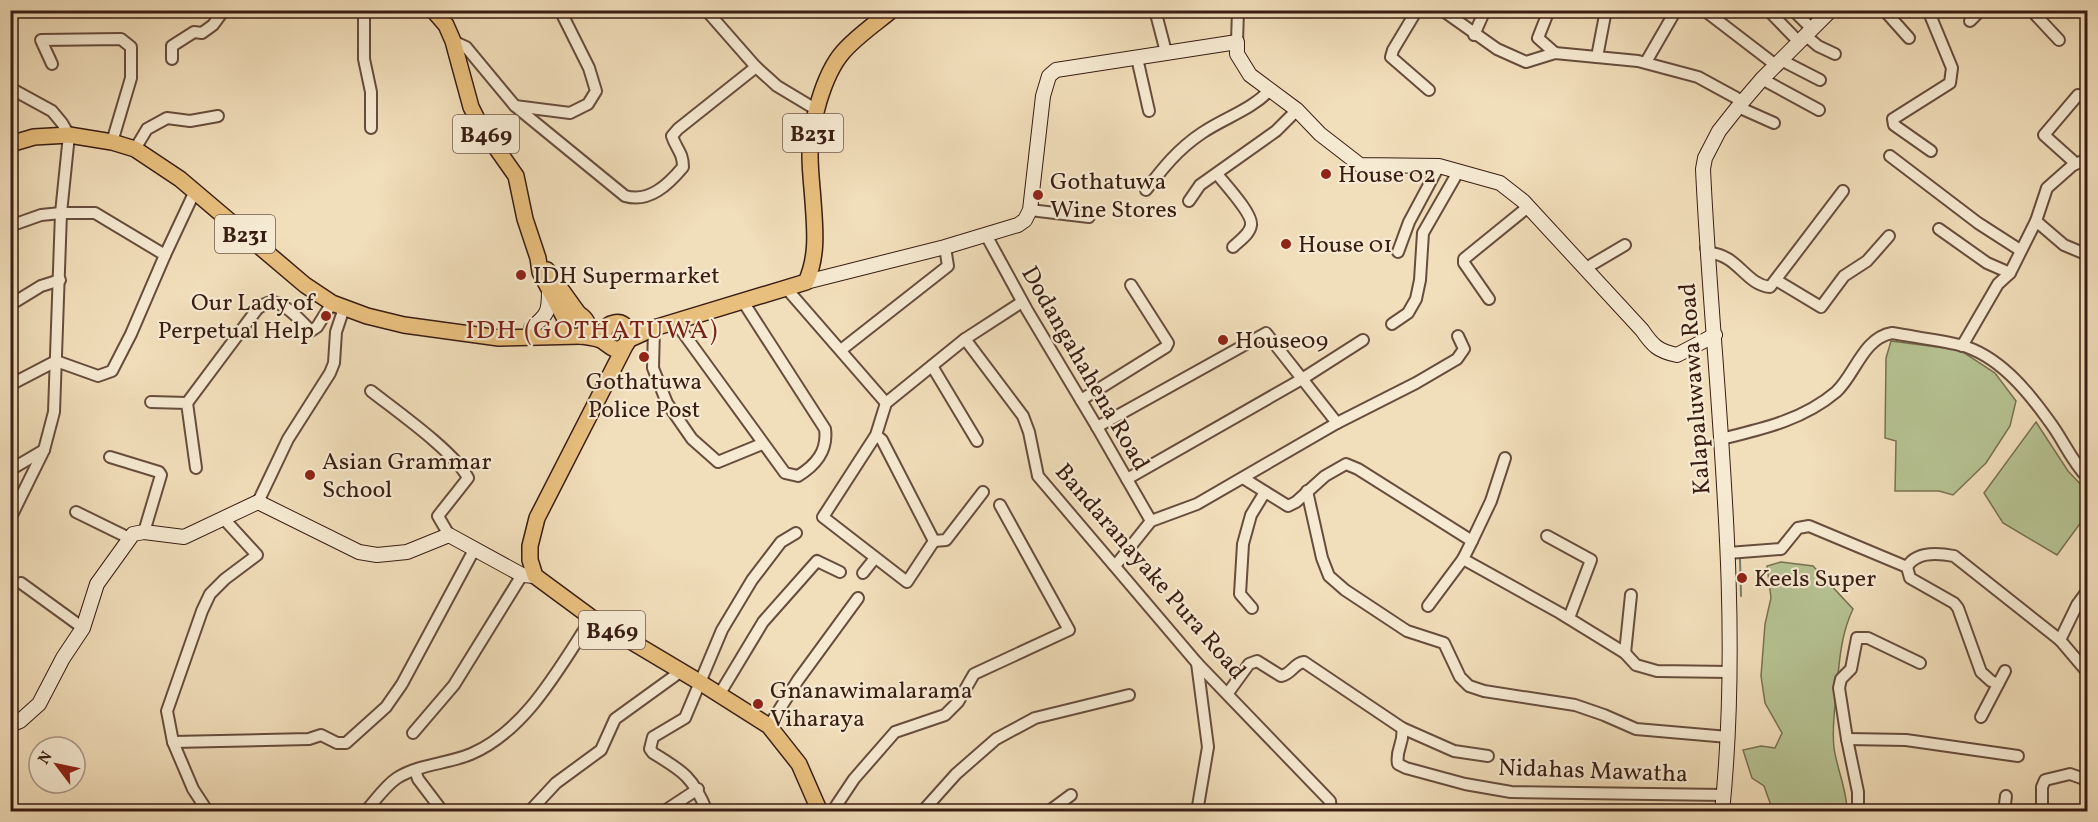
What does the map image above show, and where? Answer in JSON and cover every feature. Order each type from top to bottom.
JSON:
[{"type":"main road","name":"B469","points":[[433,10],[446,25],[453,41],[471,107],[480,125],[516,176],[525,219],[538,258],[574,325]]},
{"type":"main road","name":"B231","points":[[628,341],[654,328],[806,282],[816,242],[810,153],[823,85],[842,54],[863,33],[892,10]]},
{"type":"main road","name":"B231","points":[[10,144],[34,137],[69,135],[112,142],[135,149],[166,168],[305,285],[338,306],[404,325],[499,338],[574,325],[606,344]]},
{"type":"main road","name":"B469","points":[[538,258],[540,272],[549,291],[574,325]]},
{"type":"main road","name":"B231","points":[[483,335],[495,331],[616,323],[654,328]]},
{"type":"main road","points":[[529,575],[530,546],[537,518],[628,341],[627,327],[616,323],[605,328],[603,334],[609,377]]},
{"type":"main road","points":[[606,344],[614,349],[622,347],[628,341]]},
{"type":"main road","name":"B469","points":[[529,575],[592,618],[769,726],[799,764],[819,812]]},
{"type":"street","points":[[172,59],[172,46],[195,32],[202,33],[213,25],[224,10]]},
{"type":"street","points":[[364,10],[364,59],[371,92],[371,128]]},
{"type":"street","points":[[515,106],[570,113],[588,104],[596,91],[589,68],[560,10]]},
{"type":"street","points":[[706,10],[756,67],[777,86],[817,110]]},
{"type":"street","points":[[1155,10],[1166,52]]},
{"type":"street","points":[[1239,10],[1237,54],[1250,75],[1297,110],[1320,134],[1360,165],[1439,166],[1500,183],[1523,201],[1662,352],[1677,355],[1715,335]]},
{"type":"street","points":[[1417,10],[1391,57],[1429,90]]},
{"type":"street","points":[[1442,10],[1497,49],[1526,62],[1555,53],[1646,62],[1698,76],[1774,123]]},
{"type":"street","points":[[1474,34],[1485,10]]},
{"type":"street","points":[[1550,10],[1538,38],[1555,53]]},
{"type":"street","points":[[1597,57],[1606,10]]},
{"type":"street","points":[[1646,62],[1676,10]]},
{"type":"street","points":[[1704,10],[1779,63],[1820,80]]},
{"type":"street","points":[[1768,10],[1818,46],[1835,54]]},
{"type":"street","points":[[1793,10],[1805,35]]},
{"type":"street","name":"Kalapaluwawa Road","points":[[1722,812],[1730,672],[1728,553],[1702,170],[1705,158],[1719,131],[1740,104],[1830,10]]},
{"type":"street","points":[[1884,10],[1908,38]]},
{"type":"street","points":[[1928,10],[1952,68],[1950,83],[1893,119],[1894,125],[1931,151]]},
{"type":"street","points":[[1970,21],[1981,10]]},
{"type":"street","points":[[2031,10],[2059,40]]},
{"type":"street","points":[[52,64],[41,40],[121,39],[131,47],[131,78],[112,142]]},
{"type":"street","points":[[453,41],[466,46],[515,106],[625,196],[636,199],[650,196],[674,178],[683,167],[683,157],[672,136],[678,129],[756,67]]},
{"type":"street","points":[[806,282],[945,248],[1018,225],[1025,220],[1030,210],[1043,96],[1049,76],[1056,70],[1237,42]]},
{"type":"street","points":[[1137,58],[1149,111]]},
{"type":"street","points":[[1762,79],[1819,110]]},
{"type":"street","points":[[10,88],[52,111],[69,135],[61,213],[54,412],[44,450],[10,519]]},
{"type":"street","points":[[1146,190],[1173,155],[1202,132],[1261,100],[1270,90]]},
{"type":"street","points":[[2073,165],[2073,161],[2044,135],[2078,95]]},
{"type":"street","points":[[1189,201],[1200,185],[1276,131],[1297,110]]},
{"type":"street","points":[[135,149],[147,129],[167,118],[190,121],[218,116]]},
{"type":"street","points":[[1890,156],[1978,223],[2020,250]]},
{"type":"street","points":[[1962,346],[1998,284],[2010,273],[2036,221],[2047,188],[2073,165],[2088,157]]},
{"type":"street","points":[[1398,252],[1409,222],[1439,166]]},
{"type":"street","points":[[1392,324],[1408,313],[1416,299],[1420,280],[1422,234],[1458,172]]},
{"type":"street","points":[[1217,174],[1249,215],[1252,224],[1249,231],[1233,247]]},
{"type":"street","points":[[10,385],[56,361],[98,376],[112,371],[195,191]]},
{"type":"street","points":[[1706,248],[1710,253],[1723,254],[1761,286],[1770,287],[1843,191]]},
{"type":"street","points":[[1489,299],[1464,263],[1464,259],[1528,207]]},
{"type":"street","points":[[1030,210],[1089,217]]},
{"type":"street","points":[[10,226],[41,215],[95,213],[165,255]]},
{"type":"street","points":[[2036,221],[2064,245],[2086,250]]},
{"type":"street","points":[[1939,230],[1987,262],[2010,273]]},
{"type":"street","name":"Dodangahahena Road","points":[[986,235],[1022,302],[1151,521]]},
{"type":"street","points":[[1776,280],[1821,308],[1844,276],[1867,261],[1889,237]]},
{"type":"street","points":[[1586,268],[1625,245]]},
{"type":"street","points":[[841,350],[948,266],[945,248]]},
{"type":"street","points":[[10,305],[41,286],[60,280]]},
{"type":"street","points":[[1081,400],[1168,344],[1131,285]]},
{"type":"street","points":[[786,288],[886,403]]},
{"type":"street","points":[[531,328],[549,310],[549,291]]},
{"type":"street","points":[[676,322],[762,444],[785,473],[798,476],[812,467],[821,454],[826,439],[825,429],[742,300]]},
{"type":"street","points":[[196,468],[187,403],[258,308],[269,302],[276,303],[294,314],[311,331],[338,306]]},
{"type":"street","points":[[934,541],[907,582],[823,518],[876,435],[886,403],[965,339],[1022,302]]},
{"type":"street","points":[[10,725],[20,721],[39,704],[63,657],[83,628],[97,584],[133,534],[144,532],[184,537],[258,502],[288,439],[330,373],[334,363],[338,306]]},
{"type":"street","points":[[654,328],[653,368],[667,403],[692,439],[718,462],[762,444]]},
{"type":"street","points":[[1097,427],[1266,333],[1336,423]]},
{"type":"street","points":[[1721,439],[1777,425],[1815,406],[1837,391],[1868,348],[1883,335],[1892,333],[1962,346],[1990,358],[2016,381],[2050,422],[2083,465],[2088,478]]},
{"type":"street","points":[[1115,566],[1151,521],[1197,504],[1336,423],[1416,383],[1457,358],[1464,349],[1458,336]]},
{"type":"street","name":"Bandaranayake Pura Road","points":[[965,339],[1023,416],[1029,432],[1038,476],[1197,663],[1330,801],[1331,812]]},
{"type":"street","points":[[1126,479],[1302,379],[1363,340]]},
{"type":"street","points":[[932,366],[976,441]]},
{"type":"street","points":[[371,391],[436,444],[464,471],[468,478],[438,516],[449,535],[474,550],[529,575],[454,685],[413,733]]},
{"type":"street","points":[[151,402],[187,403]]},
{"type":"street","points":[[876,435],[882,440],[934,541]]},
{"type":"street","points":[[10,470],[44,450]]},
{"type":"street","points":[[110,457],[159,472],[161,475],[144,532]]},
{"type":"street","points":[[1428,606],[1463,559],[1491,501],[1505,458]]},
{"type":"street","points":[[1243,478],[1288,506],[1296,502],[1325,476],[1346,464],[1358,469],[1472,541]]},
{"type":"street","points":[[1307,491],[1322,558],[1329,576],[1345,590],[1407,631],[1444,643],[1460,677],[1469,686],[1484,691],[1575,705],[1604,714],[1636,729],[1728,737]]},
{"type":"street","points":[[934,541],[946,540],[983,492]]},
{"type":"street","points":[[1252,608],[1240,594],[1243,544],[1251,515],[1265,492]]},
{"type":"street","points":[[258,502],[359,552],[377,555],[407,552],[449,535]]},
{"type":"street","points":[[832,812],[854,779],[895,732],[945,715],[958,702],[974,674],[1069,630],[1000,505]]},
{"type":"street","points":[[76,512],[129,538]]},
{"type":"street","points":[[208,812],[194,789],[173,742],[167,711],[210,594],[225,579],[257,555],[225,519]]},
{"type":"street","points":[[1728,553],[1781,549],[1798,528],[1809,526],[1907,567]]},
{"type":"street","points":[[707,812],[698,789],[679,768],[650,749],[653,737],[685,718],[722,630],[752,580],[781,542],[796,533]]},
{"type":"street","points":[[1547,536],[1591,560],[1569,618]]},
{"type":"street","points":[[173,742],[309,739],[321,735],[346,743],[386,707],[397,692],[474,550]]},
{"type":"street","points":[[1998,684],[1981,672],[1958,608],[1954,603],[1910,578],[1907,567],[1910,561],[1924,555],[1941,553],[1954,556],[2060,640],[2088,673]]},
{"type":"street","points":[[863,573],[875,558]]},
{"type":"street","points":[[1463,559],[1625,652],[1636,665],[1657,671],[1730,672]]},
{"type":"street","points":[[719,695],[763,622],[817,561],[840,572]]},
{"type":"street","points":[[21,583],[83,628]]},
{"type":"street","points":[[2060,640],[2077,604],[2088,590]]},
{"type":"street","points":[[1625,652],[1631,595]]},
{"type":"street","points":[[769,726],[798,680],[858,598]]},
{"type":"street","points":[[365,812],[396,778],[415,770],[471,754],[499,737],[536,702],[592,618]]},
{"type":"street","points":[[1857,812],[1858,792],[1839,688],[1842,679],[1851,669],[1857,638],[1868,638],[1920,663]]},
{"type":"street","points":[[1228,693],[1249,664],[1257,661],[1281,676],[1287,675],[1298,663],[1304,662],[1402,728],[1454,751],[1488,756]]},
{"type":"street","points":[[1197,663],[1208,747],[1197,812]]},
{"type":"street","points":[[1981,717],[2005,671]]},
{"type":"street","points":[[529,812],[556,783],[601,750],[615,719],[680,672]]},
{"type":"street","points":[[922,812],[956,774],[996,739],[1035,718],[1130,695]]},
{"type":"street","name":"Nidahas Mawatha","points":[[1402,728],[1404,737],[1396,755],[1398,764],[1465,784],[1511,792],[1724,795]]},
{"type":"street","points":[[1847,739],[1906,740],[2018,756]]},
{"type":"street","points":[[415,770],[418,779],[443,812]]},
{"type":"street","points":[[2042,812],[2042,787],[2045,780],[2070,774],[2084,779]]},
{"type":"street","points":[[663,811],[698,789]]},
{"type":"street","points":[[1048,812],[1071,795]]},
{"type":"street","points":[[2004,812],[2006,796]]},
{"type":"green space","points":[[1891,341],[1960,350],[1995,373],[2016,401],[2010,426],[1986,463],[1953,495],[1939,491],[1895,491],[1896,441],[1885,438],[1886,358]]},
{"type":"green space","points":[[2036,422],[2068,471],[2087,491],[2087,514],[2057,555],[2003,523],[1984,493]]},
{"type":"green space","points":[[1781,562],[1813,566],[1853,609],[1845,630],[1841,651],[1833,729],[1834,748],[1847,811],[1773,811],[1764,786],[1752,778],[1743,750],[1761,746],[1775,748],[1782,733],[1765,703],[1761,676],[1765,624],[1771,598],[1767,566]]},
{"type":"waterway","points":[[1740,559],[1741,596]]},
{"type":"place","name":"House 02","points":[[1326,174]]},
{"type":"place","name":"Gothatuwa Wine Stores","points":[[1038,195]]},
{"type":"place","name":"House 01","points":[[1286,244]]},
{"type":"place","name":"IDH Supermarket","points":[[521,275]]},
{"type":"place","name":"Our Lady of Perpetual Help","points":[[326,316]]},
{"type":"place","name":"House09","points":[[1223,340]]},
{"type":"place","name":"Gothatuwa Police Post","points":[[644,357]]},
{"type":"place","name":"Asian Grammar School","points":[[310,475]]},
{"type":"place","name":"Keels Super","points":[[1742,578]]},
{"type":"place","name":"Gnanawimalarama Viharaya","points":[[758,704]]},
{"type":"district","name":"IDH (GOTHATUWA)","points":[[592,329]]}]
